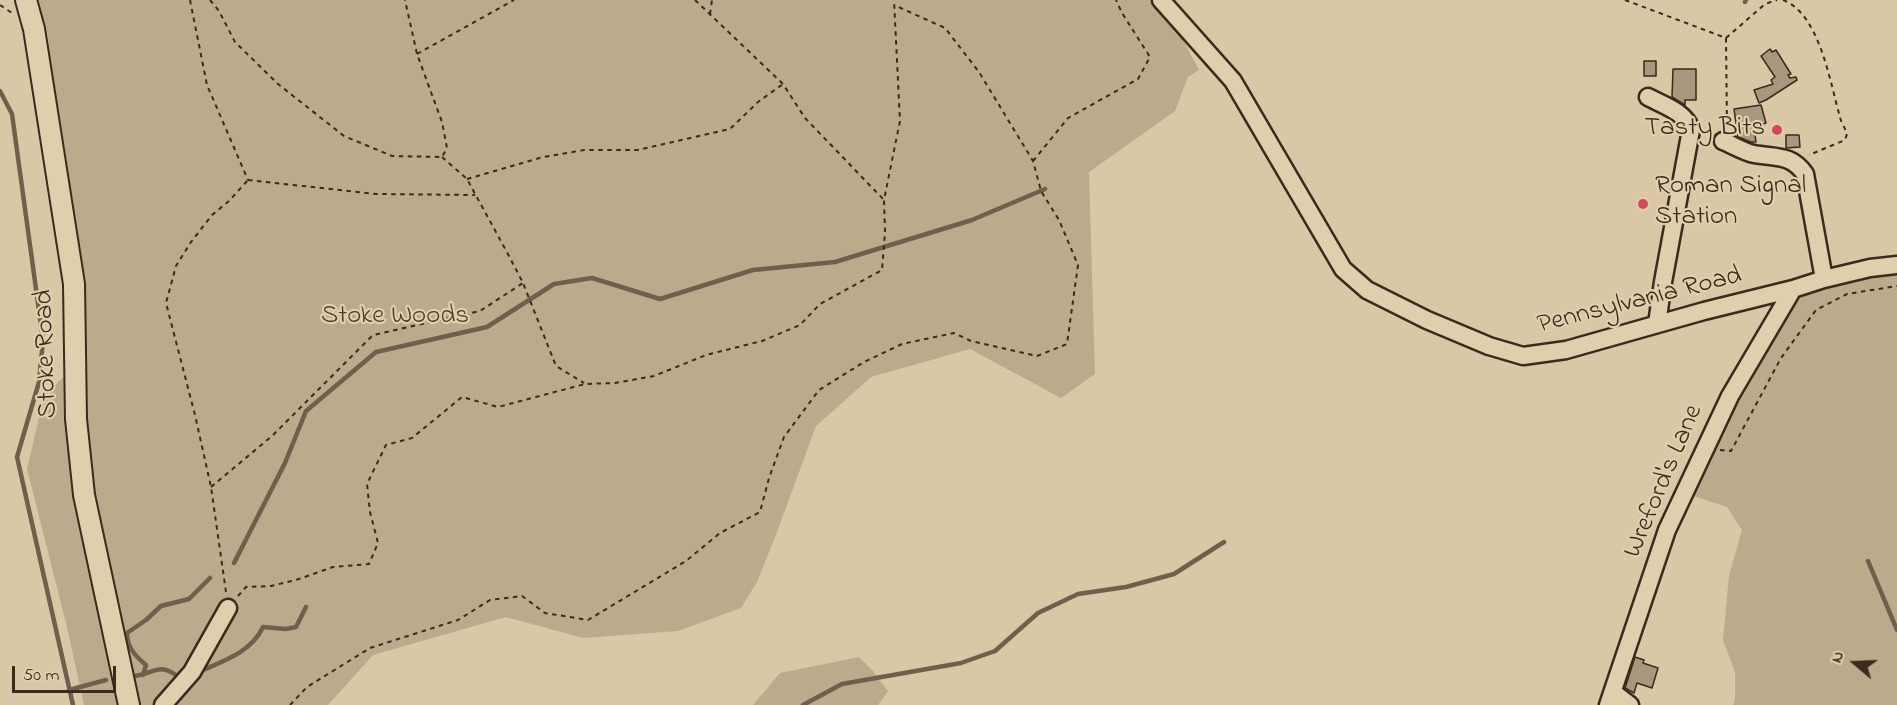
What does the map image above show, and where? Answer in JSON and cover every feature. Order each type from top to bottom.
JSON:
[{"type":"main road","name":"Stoke Road","points":[[26,0],[34,29],[74,284],[76,419],[84,495],[129,705]]},
{"type":"street","name":"Pennsylvania Road","points":[[1161,0],[1233,81],[1343,269],[1367,290],[1427,320],[1489,346],[1523,357],[1566,350],[1704,311],[1793,290],[1824,279],[1870,268],[1897,265]]},
{"type":"street","points":[[1648,97],[1682,116],[1690,125],[1691,130],[1657,324]]},
{"type":"street","points":[[1724,141],[1752,153],[1787,159],[1798,164],[1805,174],[1824,279]]},
{"type":"street","name":"Wreford's Lane","points":[[1610,698],[1667,530],[1730,396],[1793,290]]},
{"type":"street","points":[[163,705],[192,672],[228,608]]},
{"type":"street","points":[[1610,698],[1630,705]]},
{"type":"path","points":[[190,0],[207,85],[248,180]]},
{"type":"path","points":[[210,0],[219,11],[235,42],[278,84],[345,136],[392,156],[442,157],[467,179],[523,283],[556,366],[585,384]]},
{"type":"path","points":[[405,0],[417,54],[442,122],[447,148],[442,157]]},
{"type":"path","points":[[417,54],[514,0]]},
{"type":"path","points":[[695,0],[783,84],[805,118],[884,200]]},
{"type":"path","points":[[710,14],[712,0]]},
{"type":"path","points":[[228,608],[246,587],[271,586],[333,567],[369,564],[378,543],[370,512],[367,484],[386,445],[412,438],[462,397],[498,407],[585,384],[615,383],[654,376],[706,355],[762,341],[800,325],[820,304],[882,270],[885,232],[884,200],[900,121],[894,0]]},
{"type":"path","points":[[1033,162],[1068,118],[1138,79],[1150,57],[1116,0]]},
{"type":"path","points":[[1624,0],[1726,38]]},
{"type":"path","points":[[1726,38],[1765,4],[1777,0]]},
{"type":"path","points":[[1783,0],[1798,9],[1820,47],[1835,92],[1840,120],[1847,134],[1845,140],[1792,161]]},
{"type":"path","points":[[290,705],[308,687],[370,648],[458,620],[490,600],[522,596],[545,613],[588,620],[686,561],[720,533],[760,512],[784,437],[819,390],[864,362],[902,344],[954,333],[971,341],[1037,356],[1067,344],[1078,266],[1059,220],[1041,191],[1033,162],[979,72],[945,28],[894,4]]},
{"type":"path","points":[[1724,141],[1728,133],[1726,38]]},
{"type":"path","points":[[467,179],[543,157],[584,150],[638,150],[730,129],[758,102],[783,84]]},
{"type":"path","points":[[248,180],[376,194],[476,195]]},
{"type":"path","points":[[225,583],[211,487],[166,303],[176,266],[191,243],[212,215],[229,201],[248,180]]},
{"type":"path","points":[[211,487],[272,436],[373,334],[480,311],[523,283]]},
{"type":"path","points":[[1707,447],[1731,451],[1781,358],[1816,310],[1847,294],[1897,286]]},
{"type":"green space","name":"Stoke Woods","points":[[26,0],[1175,0],[1177,29],[1199,70],[1188,77],[1175,111],[1089,172],[1095,374],[1061,398],[970,349],[871,377],[816,426],[757,582],[741,608],[678,631],[583,638],[506,617],[373,655],[328,705],[84,705],[27,469],[44,396],[75,366],[67,242]]},
{"type":"green space","points":[[1897,275],[1897,705],[1733,705],[1735,672],[1723,640],[1729,576],[1742,530],[1727,507],[1690,495],[1735,394],[1793,298],[1864,277]]},
{"type":"green space","points":[[859,657],[888,691],[878,705],[753,705],[780,673]]},
{"type":"building","points":[[1770,49],[1772,52],[1776,50],[1791,74],[1788,75],[1790,78],[1796,77],[1797,80],[1759,103],[1754,90],[1773,84],[1771,80],[1775,77],[1761,56]]},
{"type":"building","points":[[1644,61],[1656,61],[1656,76],[1644,76]]},
{"type":"building","points":[[1673,69],[1696,69],[1696,100],[1685,100],[1685,105],[1672,97]]},
{"type":"building","points":[[1761,105],[1766,123],[1754,127],[1756,142],[1738,137],[1734,109]]},
{"type":"building","points":[[1786,135],[1799,135],[1800,147],[1786,148]]},
{"type":"building","points":[[1635,657],[1644,660],[1643,663],[1658,668],[1652,688],[1637,683],[1634,693],[1625,688]]},
{"type":"waterway","points":[[0,91],[12,114],[43,340],[39,382],[17,457],[73,705]]},
{"type":"waterway","points":[[234,563],[285,463],[306,411],[376,352],[487,327],[554,284],[592,278],[660,299],[753,270],[835,262],[972,220],[1045,189]]},
{"type":"waterway","points":[[803,705],[842,684],[961,663],[995,651],[1038,613],[1078,594],[1126,587],[1174,574],[1224,542]]},
{"type":"waterway","points":[[1868,561],[1897,630]]},
{"type":"waterway","points":[[143,675],[146,665],[132,651],[127,633],[161,606],[189,599],[210,578]]},
{"type":"waterway","points":[[203,670],[245,649],[263,627],[286,629],[296,627],[306,607]]},
{"type":"waterway","points":[[134,676],[160,669],[177,676]]},
{"type":"waterway","points":[[69,690],[106,680]]},
{"type":"place","name":"Tasty Bits","points":[[1777,130]]},
{"type":"place","name":"Roman Signal Station","points":[[1643,204]]}]
